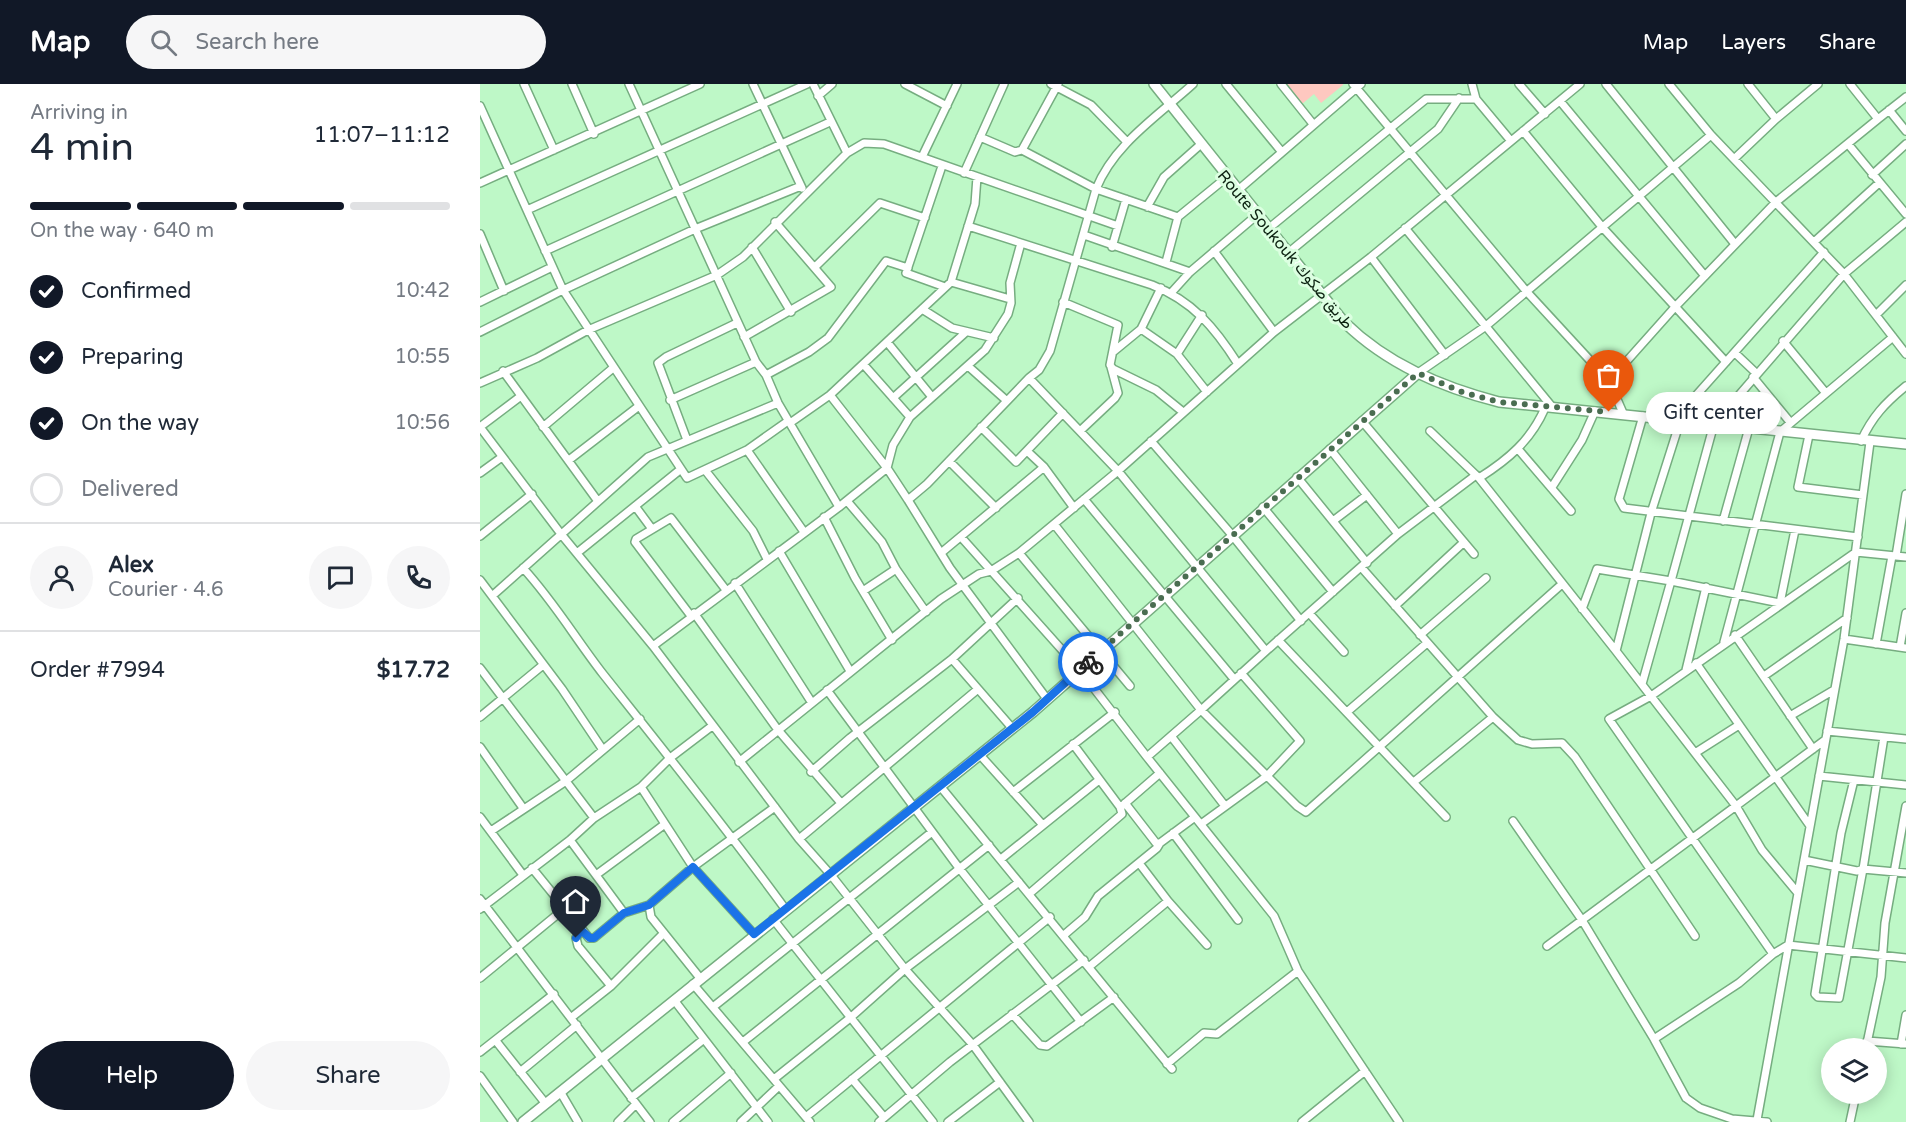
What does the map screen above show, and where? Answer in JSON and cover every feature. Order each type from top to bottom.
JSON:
[{"type":"street","points":[[524,84],[554,150]]},
{"type":"street","points":[[572,84],[594,134]]},
{"type":"street","points":[[629,84],[717,275],[737,324],[756,362],[766,375],[778,403],[839,507]]},
{"type":"street","points":[[480,183],[594,134],[684,87],[700,84]]},
{"type":"street","points":[[753,84],[802,190]]},
{"type":"street","points":[[527,210],[807,84]]},
{"type":"street","points":[[813,84],[847,153]]},
{"type":"street","points":[[818,96],[832,84]]},
{"type":"street","points":[[905,84],[947,106]]},
{"type":"street","points":[[922,157],[957,84]]},
{"type":"street","points":[[964,173],[1004,84]]},
{"type":"street","name":"Route Soukouk طريق صكوك","points":[[1154,84],[1200,145],[1322,295],[1360,337],[1377,350],[1418,373],[1462,392],[1499,402],[1623,413],[1866,442],[1906,444]]},
{"type":"street","points":[[908,500],[1039,370],[1050,351],[1096,189],[1104,169],[1127,142],[1193,84]]},
{"type":"street","points":[[1226,84],[1281,151]]},
{"type":"street","points":[[1281,84],[1313,124]]},
{"type":"street","points":[[1472,84],[1476,99],[1511,141]]},
{"type":"street","points":[[1519,84],[1545,114]]},
{"type":"street","points":[[739,762],[850,671],[962,585],[979,574],[991,571],[1019,553],[1118,471],[1274,332],[1371,257],[1580,84]]},
{"type":"street","points":[[1606,84],[1735,244]]},
{"type":"street","points":[[1669,84],[1711,135],[1844,274],[1905,352]]},
{"type":"street","points":[[1748,84],[1776,119]]},
{"type":"street","points":[[1734,159],[1776,119],[1818,84]]},
{"type":"street","points":[[1850,84],[1878,119]]},
{"type":"street","points":[[1022,150],[1055,85],[1091,105],[1127,142]]},
{"type":"street","points":[[1237,190],[1357,86],[1389,129],[1444,195],[1527,292],[1609,381],[1623,413]]},
{"type":"street","points":[[1609,381],[1674,307],[1776,202],[1906,96]]},
{"type":"street","points":[[1269,229],[1428,98],[1476,99]]},
{"type":"street","points":[[1288,253],[1438,129],[1459,98]]},
{"type":"street","points":[[1560,101],[1638,198],[1705,276]]},
{"type":"street","points":[[480,106],[563,290],[687,478],[747,450],[830,396],[948,285],[976,200],[977,177]]},
{"type":"street","points":[[1889,110],[1906,131]]},
{"type":"street","points":[[545,251],[830,122]]},
{"type":"street","points":[[1523,131],[1603,228],[1726,362]]},
{"type":"street","points":[[523,1122],[754,934],[980,755],[1047,699],[1418,373],[1486,326],[1711,135]]},
{"type":"street","points":[[980,137],[1015,152],[1022,150],[1096,189],[1178,217]]},
{"type":"street","points":[[480,383],[537,358],[588,330],[717,275],[752,247],[802,190],[847,153],[871,142],[922,157],[942,166],[1118,226]]},
{"type":"street","points":[[1848,144],[1879,183],[1903,205],[1906,214]]},
{"type":"street","points":[[1872,175],[1906,144]]},
{"type":"street","points":[[1147,207],[1164,177],[1200,145]]},
{"type":"street","points":[[942,166],[908,268],[908,274],[1010,298]]},
{"type":"street","points":[[1166,262],[1178,217],[1227,177]]},
{"type":"street","points":[[1814,242],[1879,183]]},
{"type":"street","points":[[480,332],[563,290],[695,229],[802,190]]},
{"type":"street","points":[[1112,247],[1126,199]]},
{"type":"street","points":[[815,267],[880,203],[925,218]]},
{"type":"street","points":[[1171,293],[1190,272],[1257,214]]},
{"type":"street","points":[[744,336],[831,288],[774,222]]},
{"type":"street","points":[[1642,684],[1714,424],[1783,341],[1844,274],[1906,222]]},
{"type":"street","points":[[968,226],[1171,293],[1202,315],[1238,364]]},
{"type":"street","points":[[1147,757],[1398,534],[1434,505],[1518,449],[1549,408],[1486,326],[1405,228]]},
{"type":"street","points":[[480,234],[504,291]]},
{"type":"street","points":[[1084,235],[1112,247],[1166,262],[1190,272]]},
{"type":"street","points":[[653,646],[847,501],[887,468],[893,446],[910,417],[968,366],[994,338],[1008,314],[1010,283],[1021,243]]},
{"type":"street","points":[[752,247],[790,312]]},
{"type":"street","points":[[1214,251],[1274,332]]},
{"type":"street","points":[[1616,651],[1651,513],[1679,420],[1688,402],[1735,353],[1824,252]]},
{"type":"street","points":[[1371,257],[1445,355]]},
{"type":"street","points":[[766,375],[809,352],[828,338],[886,261],[908,268]]},
{"type":"street","points":[[480,302],[552,267]]},
{"type":"street","points":[[1876,315],[1906,285]]},
{"type":"street","points":[[1113,352],[1141,328],[1161,288]]},
{"type":"street","points":[[1063,302],[1118,326],[1110,365],[1118,393],[1115,399],[1080,431]]},
{"type":"street","points":[[922,309],[952,328],[994,338]]},
{"type":"street","points":[[1177,354],[1202,315]]},
{"type":"street","points":[[687,440],[670,400],[658,363],[666,357],[737,324]]},
{"type":"street","points":[[1141,328],[1177,354],[1207,392]]},
{"type":"street","points":[[893,398],[917,379],[966,332]]},
{"type":"street","points":[[1724,642],[1780,432],[1893,337]]},
{"type":"street","points":[[1783,341],[1825,392]]},
{"type":"street","points":[[887,342],[932,397]]},
{"type":"street","points":[[1735,353],[1755,375],[1791,423]]},
{"type":"street","points":[[670,400],[756,362]]},
{"type":"street","points":[[864,365],[910,417]]},
{"type":"street","points":[[1110,365],[1118,373],[1156,390],[1183,412]]},
{"type":"street","points":[[968,366],[1007,401]]},
{"type":"street","points":[[543,427],[613,368]]},
{"type":"street","points":[[503,371],[597,500]]},
{"type":"street","points":[[1029,378],[1118,471],[1266,651]]},
{"type":"street","points":[[1757,1120],[1844,639],[1863,495],[1866,442],[1872,419],[1885,403],[1906,386]]},
{"type":"street","points":[[521,396],[480,427],[561,534],[653,646],[799,839],[831,875],[905,969],[973,1045],[1029,1122]]},
{"type":"street","points":[[830,396],[887,468],[962,585],[1047,699]]},
{"type":"street","points":[[492,596],[597,500],[648,457],[667,447],[778,403]]},
{"type":"street","points":[[569,460],[639,406]]},
{"type":"street","points":[[1552,487],[1582,440],[1595,411]]},
{"type":"street","points":[[981,428],[1013,462],[1018,460],[1063,413]]},
{"type":"street","points":[[1643,416],[1619,499],[1620,505],[1624,508],[1858,537]]},
{"type":"street","points":[[1362,421],[1474,554]]},
{"type":"street","points":[[1723,521],[1749,428]]},
{"type":"street","points":[[1430,431],[1478,477],[1652,696],[1736,806],[1762,850],[1797,892]]},
{"type":"street","points":[[1809,435],[1798,488],[1863,495]]},
{"type":"street","points":[[1151,441],[1232,535],[1300,621]]},
{"type":"street","points":[[1330,449],[1398,534]]},
{"type":"street","points":[[1518,449],[1571,511]]},
{"type":"street","points":[[747,450],[804,532]]},
{"type":"street","points":[[1027,451],[1044,467],[1074,508]]},
{"type":"street","points":[[480,473],[502,457]]},
{"type":"street","points":[[949,461],[996,508]]},
{"type":"street","points":[[940,552],[1044,467]]},
{"type":"street","points":[[577,554],[681,469]]},
{"type":"street","points":[[705,470],[753,531],[767,559]]},
{"type":"street","points":[[1297,477],[1333,521],[1395,606],[1493,717],[1518,740],[1532,744],[1562,743],[1575,757],[1695,936]]},
{"type":"street","points":[[480,536],[532,495]]},
{"type":"street","points":[[1333,521],[1366,495]]},
{"type":"street","points":[[1875,644],[1906,495]]},
{"type":"street","points":[[1084,499],[1234,679]]},
{"type":"street","points":[[847,501],[882,542],[896,569],[926,612]]},
{"type":"street","points":[[635,506],[652,529]]},
{"type":"street","points":[[1263,507],[1333,592]]},
{"type":"street","points":[[824,517],[892,640]]},
{"type":"street","points":[[726,590],[671,518],[635,542],[693,615],[778,730],[841,803]]},
{"type":"street","points":[[1054,524],[1201,710],[1306,812],[1562,584]]},
{"type":"street","points":[[1780,603],[1795,530]]},
{"type":"street","points":[[961,537],[1018,598],[1115,712],[1147,757],[1274,916],[1298,971],[1399,1122]]},
{"type":"street","points":[[1395,606],[1464,543]]},
{"type":"street","points":[[779,551],[850,671]]},
{"type":"street","points":[[1773,954],[1609,719],[1652,696],[1735,634],[1856,552],[1906,557]]},
{"type":"street","points":[[1019,553],[1130,686]]},
{"type":"street","points":[[523,568],[561,612],[602,672],[733,836],[786,910]]},
{"type":"street","points":[[863,591],[896,569]]},
{"type":"street","points":[[1582,609],[1597,569],[1635,573],[1780,603]]},
{"type":"street","points":[[1420,635],[1486,578]]},
{"type":"street","points":[[480,580],[603,750]]},
{"type":"street","points":[[735,583],[812,703]]},
{"type":"street","points":[[1686,670],[1706,587]]},
{"type":"street","points":[[812,771],[952,659],[1018,598]]},
{"type":"street","points":[[1309,613],[1344,652]]},
{"type":"street","points":[[1844,639],[1903,647],[1906,613]]},
{"type":"street","points":[[1764,676],[1847,618]]},
{"type":"street","points":[[1735,634],[1813,749]]},
{"type":"street","points":[[1278,640],[1415,781],[1446,817]]},
{"type":"street","points":[[1347,712],[1427,644]]},
{"type":"street","points":[[952,659],[1012,728]]},
{"type":"street","points":[[1696,663],[1810,826]]},
{"type":"street","points":[[480,717],[543,665]]},
{"type":"street","points":[[480,668],[594,818]]},
{"type":"street","points":[[1201,824],[1267,776],[1300,741],[1241,673]]},
{"type":"street","points":[[799,839],[978,689]]},
{"type":"street","points":[[827,690],[958,868],[1081,1022]]},
{"type":"street","points":[[1790,716],[1834,690]]},
{"type":"street","points":[[1013,792],[1115,712]]},
{"type":"street","points":[[1415,781],[1493,717]]},
{"type":"street","points":[[491,831],[566,781],[640,719]]},
{"type":"street","points":[[1695,753],[1739,725]]},
{"type":"street","points":[[650,1122],[572,1017],[482,905],[570,840],[594,818],[641,787],[670,758],[712,726]]},
{"type":"street","points":[[1827,731],[1906,739]]},
{"type":"street","points":[[1171,736],[1225,806]]},
{"type":"street","points":[[1854,780],[1836,866],[1816,996],[1835,1000],[1839,998],[1884,737]]},
{"type":"street","points":[[1547,946],[1825,740]]},
{"type":"street","points":[[1073,744],[1100,780],[1153,842],[1160,843]]},
{"type":"street","points":[[480,747],[523,808]]},
{"type":"street","points":[[980,755],[1042,824]]},
{"type":"street","points":[[1029,894],[1120,818],[1122,805],[1160,773]]},
{"type":"street","points":[[1819,776],[1906,785]]},
{"type":"street","points":[[1001,859],[1100,780]]},
{"type":"street","points":[[940,786],[1090,966],[1169,1067],[1204,1033],[1217,1034],[1298,971]]},
{"type":"street","points":[[641,787],[693,867],[754,934]]},
{"type":"street","points":[[1868,1038],[1881,977],[1894,872],[1906,806]]},
{"type":"street","points":[[532,868],[581,930],[590,938],[594,938],[624,913],[649,905],[693,867],[775,807]]},
{"type":"street","points":[[480,817],[523,875]]},
{"type":"street","points":[[1064,935],[1085,916],[1098,896],[1160,843],[1195,817]]},
{"type":"street","points":[[1513,821],[1582,920],[1654,1039],[1686,1098],[1700,1107],[1732,1119],[1767,1122]]},
{"type":"street","points":[[596,875],[665,824]]},
{"type":"street","points":[[713,1007],[932,832]]},
{"type":"street","points":[[1173,833],[1238,920]]},
{"type":"street","points":[[570,840],[624,913]]},
{"type":"street","points":[[743,1042],[989,845]]},
{"type":"street","points":[[1804,860],[1857,871],[1863,869],[1906,873]]},
{"type":"street","points":[[1139,863],[1168,901],[1207,945]]},
{"type":"street","points":[[774,1079],[850,1018],[905,969],[1019,882]]},
{"type":"street","points":[[1090,966],[1168,901]]},
{"type":"street","points":[[649,905],[648,911],[713,1007],[808,1119],[852,1078],[1050,917]]},
{"type":"street","points":[[480,978],[564,909]]},
{"type":"street","points":[[773,919],[933,1122]]},
{"type":"street","points":[[581,930],[576,938],[578,946],[611,986]]},
{"type":"street","points":[[572,1017],[611,986],[664,933]]},
{"type":"street","points":[[1654,1039],[1739,983],[1773,954],[1788,945],[1906,958]]},
{"type":"street","points":[[852,1078],[882,1120],[1012,1014],[1084,960]]},
{"type":"street","points":[[480,1052],[554,994]]},
{"type":"street","points":[[1012,1014],[1043,1047],[1114,997]]},
{"type":"street","points":[[674,1000],[768,1122]]},
{"type":"street","points":[[1887,1044],[1903,1044],[1906,1014]]},
{"type":"street","points":[[520,1072],[577,1025]]},
{"type":"street","points":[[618,1122],[634,1101],[704,1039]]},
{"type":"street","points":[[496,1041],[546,1104]]},
{"type":"street","points":[[1302,1122],[1365,1071]]},
{"type":"street","points":[[673,1122],[731,1073]]},
{"type":"street","points":[[480,1076],[513,1122]]},
{"type":"street","points":[[948,1122],[1000,1082]]},
{"type":"street","points":[[741,1122],[758,1109],[779,1086]]},
{"type":"street","points":[[561,1093],[578,1122]]},
{"type":"street","points":[[1850,1122],[1854,1104]]},
{"type":"shaded area","points":[[1286,84],[1343,85],[1321,103],[1314,94],[1302,104]]},
{"type":"way so far","points":[[1088,662],[1418,373],[1450,388],[1499,402],[1545,408],[1609,412]]},
{"type":"place","name":"Gift center","points":[[1609,412]]},
{"type":"route","points":[[576,938],[581,930],[585,936],[594,938],[624,913],[649,905],[693,867],[754,934],[1033,712],[1088,662]]}]
